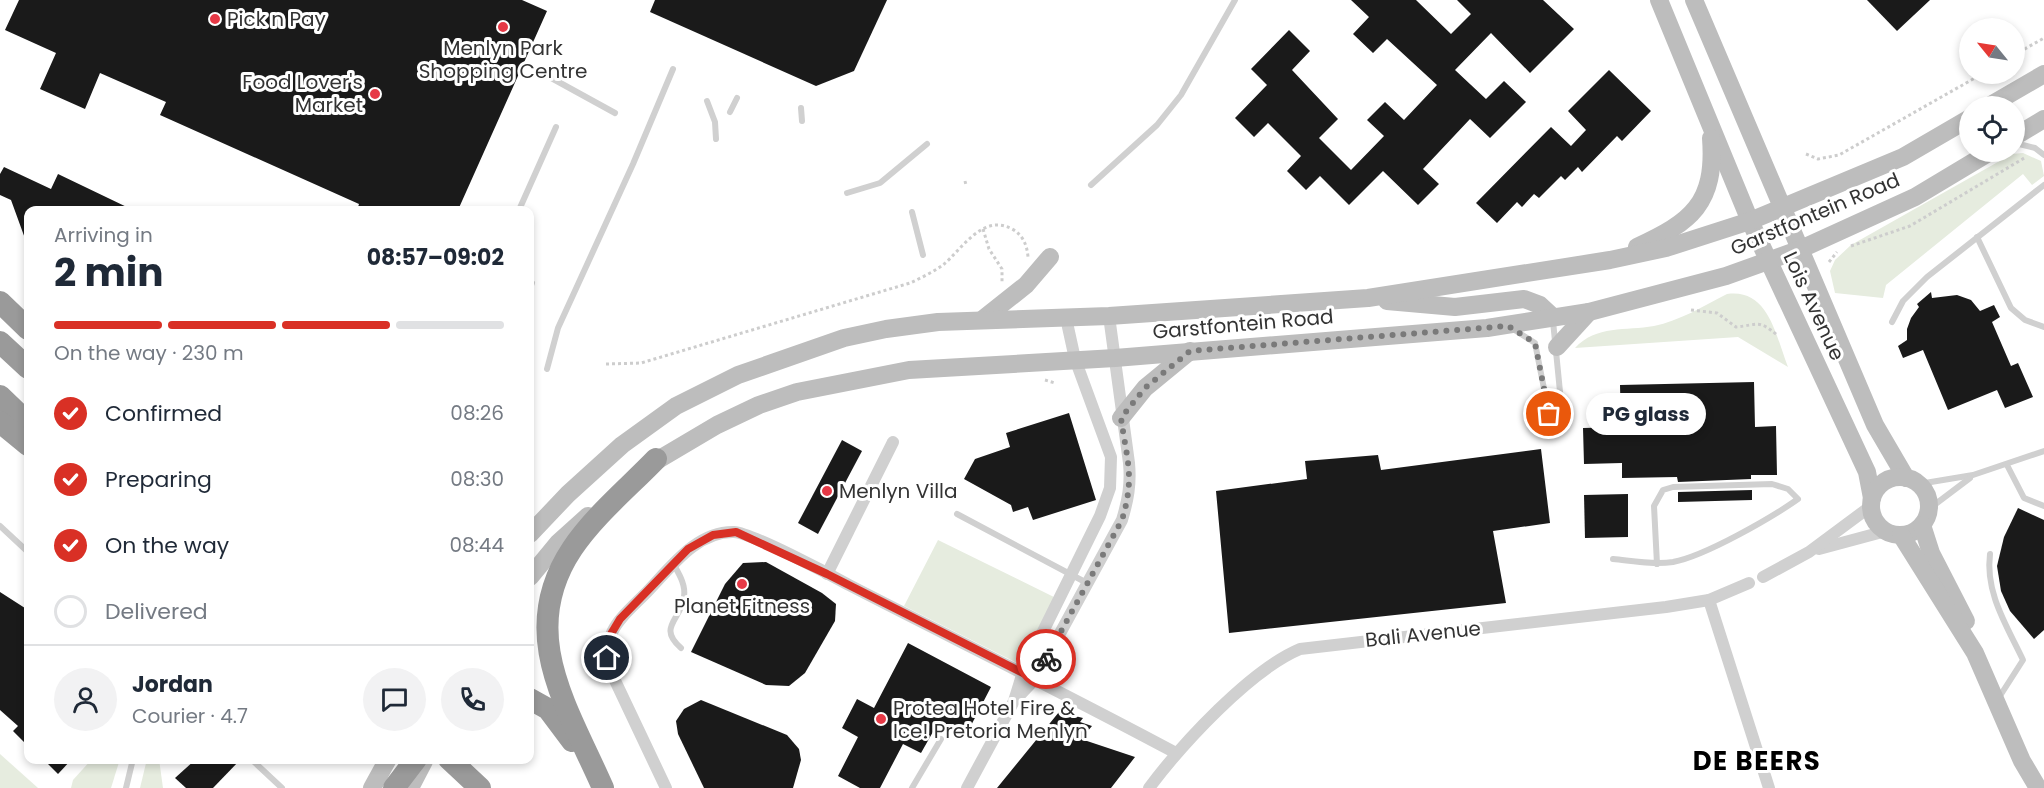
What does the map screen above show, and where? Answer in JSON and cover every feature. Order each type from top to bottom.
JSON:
[{"type":"highway","points":[[0,302],[24,325]]},
{"type":"highway","points":[[0,342],[24,364]]},
{"type":"highway","points":[[0,396],[24,419]]},
{"type":"highway","points":[[0,422],[24,442]]},
{"type":"highway","points":[[601,788],[548,657],[545,630],[547,603],[556,577],[573,547],[656,459]]},
{"type":"highway","points":[[534,701],[559,720],[601,788]]},
{"type":"highway","points":[[454,764],[480,788]]},
{"type":"main road","name":"Lois Avenue","points":[[1659,0],[1750,221],[1867,472],[1872,502]]},
{"type":"main road","name":"Lois Avenue","points":[[1694,0],[1875,425],[1913,481]]},
{"type":"main road","points":[[2006,96],[2044,74]]},
{"type":"main road","points":[[2025,130],[2044,119]]},
{"type":"main road","points":[[1610,260],[1686,221],[1700,203],[1712,173],[1710,120]]},
{"type":"main road","name":"Garstfontein Road","points":[[534,530],[568,494],[647,426],[676,406],[738,375],[844,338],[886,328],[983,319],[1109,316],[1368,298],[1610,260],[1666,248],[1750,221],[1903,157],[1959,124]]},
{"type":"main road","name":"Garstfontein Road","points":[[534,572],[558,543],[656,459],[717,424],[759,405],[797,392],[909,370],[1115,358],[1508,326],[1589,312],[1684,288],[1801,249],[1915,197],[1973,162]]},
{"type":"main road","points":[[983,319],[1026,285],[1050,257]]},
{"type":"main road","points":[[1368,298],[1439,307],[1524,299],[1540,305],[1553,317]]},
{"type":"main road","points":[[1557,347],[1589,312]]},
{"type":"main road","points":[[1121,418],[1145,388],[1190,351]]},
{"type":"main road","points":[[1948,597],[1931,553],[1925,517],[1925,491],[1913,481],[1889,479],[1876,490],[1872,502],[1875,521],[1893,533],[1948,597],[1968,625],[1975,653],[1996,702],[2022,761],[2038,788]]},
{"type":"main road","points":[[1893,533],[1908,534],[1925,517]]},
{"type":"main road","points":[[2022,761],[2028,788]]},
{"type":"main road","points":[[372,788],[417,764]]},
{"type":"street","points":[[1014,701],[1035,679],[1122,520],[1128,501],[1131,484],[1109,316]]},
{"type":"street","points":[[967,788],[1014,701],[1023,672],[1107,501],[1112,473],[1111,457],[1075,359],[1066,318]]},
{"type":"street","points":[[827,574],[893,442]]},
{"type":"street","points":[[1763,577],[1823,545],[1872,502]]},
{"type":"street","points":[[666,788],[611,672],[606,649],[608,639],[620,619],[702,540],[713,535],[736,532],[827,574],[1023,672],[1176,753]]},
{"type":"street","points":[[1823,545],[1893,533]]},
{"type":"street","name":"Bali Avenue","points":[[1149,788],[1176,753],[1267,668],[1280,658],[1300,649],[1665,608],[1709,600],[1749,583]]},
{"type":"street","points":[[1709,600],[1769,788]]},
{"type":"lane","points":[[1091,185],[1157,125],[1181,95],[1235,0]]},
{"type":"lane","points":[[547,369],[558,328],[633,164],[673,69]]},
{"type":"lane","points":[[544,74],[615,113]]},
{"type":"lane","points":[[730,112],[738,98]]},
{"type":"lane","points":[[707,101],[715,122],[716,139]]},
{"type":"lane","points":[[801,108],[802,121]]},
{"type":"lane","points":[[521,206],[556,127]]},
{"type":"lane","points":[[847,193],[886,179],[927,144]]},
{"type":"lane","points":[[2025,144],[2044,155]]},
{"type":"lane","points":[[1892,322],[1903,301],[1914,289],[2044,185]]},
{"type":"lane","points":[[912,212],[923,255]]},
{"type":"lane","points":[[1977,237],[2011,308],[2025,320],[2044,327]]},
{"type":"lane","points":[[1553,317],[1562,412]]},
{"type":"lane","points":[[1508,326],[1535,343],[1549,414]]},
{"type":"lane","points":[[1913,481],[1973,476],[2044,451]]},
{"type":"lane","points":[[2007,465],[2024,498],[2044,506]]},
{"type":"lane","points":[[1925,517],[1973,476]]},
{"type":"lane","points":[[1613,559],[1657,564],[1689,558],[1778,513],[1798,499],[1788,489],[1772,484],[1673,487],[1663,490],[1654,506],[1657,564]]},
{"type":"lane","points":[[957,514],[1087,583]]},
{"type":"lane","points":[[0,526],[24,548]]},
{"type":"lane","points":[[1990,554],[1987,572],[1990,590],[2023,660],[1996,702]]},
{"type":"lane","points":[[674,565],[684,586],[684,598],[669,632],[671,639],[681,648]]},
{"type":"lane","points":[[912,788],[941,739]]},
{"type":"lane","points":[[126,788],[132,764]]},
{"type":"lane","points":[[256,764],[282,788]]},
{"type":"path","points":[[2025,49],[2044,38]]},
{"type":"path","points":[[1806,154],[1818,159],[1839,155],[1964,84]]},
{"type":"path","points":[[1848,247],[1910,226],[2037,150]]},
{"type":"path","points":[[606,364],[641,363],[910,283],[941,266],[976,232],[983,229],[1000,225],[1017,232],[1027,247],[1028,258]]},
{"type":"path","points":[[983,229],[989,249],[1002,269],[1002,285],[1009,285]]},
{"type":"path","points":[[1829,262],[1838,251]]},
{"type":"path","points":[[1691,310],[1717,313],[1736,327],[1755,322],[1764,324],[1777,335]]},
{"type":"shaded area","points":[[2025,154],[2041,161],[2044,176],[2032,185],[2023,174],[1886,285],[1883,298],[1835,293],[1830,271],[1835,260],[1851,245],[1998,162],[2025,162]]},
{"type":"shaded area","points":[[1727,294],[1741,294],[1753,299],[1762,307],[1769,317],[1788,367],[1738,337],[1575,348],[1583,341],[1602,332],[1654,326],[1673,321]]},
{"type":"shaded area","points":[[938,540],[1060,600],[1019,664],[904,606]]},
{"type":"shaded area","points":[[0,754],[38,788],[0,788]]},
{"type":"shaded area","points":[[87,764],[118,764],[111,788],[71,788],[73,780]]},
{"type":"shaded area","points":[[146,764],[160,764],[163,788],[140,788]]},
{"type":"building","points":[[19,0],[522,0],[547,11],[460,206],[358,206],[359,204],[160,115],[166,102],[100,73],[85,109],[40,89],[56,53],[5,30]]},
{"type":"building","points":[[655,0],[887,0],[854,71],[816,86],[650,12]]},
{"type":"building","points":[[1351,0],[1416,0],[1451,34],[1471,14],[1457,0],[1543,0],[1574,29],[1530,73],[1491,33],[1455,70],[1486,99],[1504,81],[1526,102],[1490,138],[1470,119],[1423,169],[1439,184],[1418,205],[1383,171],[1349,205],[1320,176],[1306,190],[1287,171],[1301,156],[1268,123],[1254,137],[1235,118],[1267,85],[1251,69],[1289,30],[1310,51],[1292,70],[1338,119],[1319,138],[1351,170],[1384,136],[1367,120],[1385,102],[1404,120],[1437,85],[1387,39],[1373,53],[1353,34],[1369,17]]},
{"type":"building","points":[[1867,0],[1930,0],[1897,31]]},
{"type":"building","points":[[1609,70],[1651,111],[1622,141],[1617,136],[1582,172],[1578,167],[1565,180],[1561,176],[1539,198],[1534,194],[1522,207],[1517,202],[1497,223],[1476,203],[1551,127],[1571,146],[1586,130],[1568,111]]},
{"type":"building","points":[[4,167],[51,189],[58,174],[125,206],[24,206],[24,236],[11,200],[0,195],[0,174]]},
{"type":"building","points":[[1931,292],[1932,298],[1957,295],[1971,300],[1980,311],[1994,305],[2000,317],[1992,322],[2011,366],[2018,363],[2033,397],[2005,408],[1997,390],[1948,410],[1923,350],[1903,358],[1898,346],[1907,340],[1907,329],[1919,307],[1917,304]]},
{"type":"building","points":[[1754,382],[1755,427],[1776,426],[1777,475],[1751,475],[1751,479],[1678,482],[1677,477],[1622,478],[1622,463],[1584,464],[1583,428],[1621,427],[1620,385]]},
{"type":"building","points":[[1069,413],[1096,500],[1033,520],[1028,507],[1013,512],[1011,505],[964,479],[975,459],[1010,447],[1006,433]]},
{"type":"building","name":"Menlyn Villa","points":[[842,440],[862,451],[818,534],[798,523]]},
{"type":"building","points":[[1541,449],[1550,523],[1493,531],[1506,603],[1229,633],[1216,491],[1307,479],[1305,461],[1378,455],[1381,470]]},
{"type":"building","points":[[1752,490],[1752,500],[1678,502],[1678,492]]},
{"type":"building","points":[[1628,494],[1628,537],[1585,538],[1584,495]]},
{"type":"building","points":[[2018,508],[2044,520],[2044,630],[2034,639],[2010,611],[2001,591],[1997,566],[2004,537]]},
{"type":"building","points":[[766,562],[822,593],[836,604],[835,621],[805,673],[789,686],[766,685],[691,652],[725,584],[743,563]]},
{"type":"building","points":[[0,592],[24,607],[24,742],[13,731],[18,726],[0,710]]},
{"type":"building","name":"Protea Hotel Fire & Ice! Pretoria Menlyn","points":[[908,643],[991,687],[965,737],[938,723],[921,753],[903,744],[880,788],[860,788],[838,776],[858,737],[842,728],[857,699],[874,708]]},
{"type":"building","points":[[701,700],[787,735],[799,749],[801,760],[793,788],[704,788],[678,734],[676,721],[684,709]]},
{"type":"building","points":[[1059,712],[1083,718],[1080,722],[1092,726],[1081,739],[1135,757],[1111,788],[997,788]]},
{"type":"building","points":[[48,764],[67,764],[58,774]]},
{"type":"building","points":[[190,764],[236,764],[213,788],[186,788],[175,778]]},
{"type":"way so far","points":[[1046,659],[1122,520],[1128,501],[1131,484],[1121,418],[1145,388],[1190,351],[1508,326],[1535,343],[1549,414]]},
{"type":"place","name":"Pick n Pay","points":[[215,19]]},
{"type":"place","name":"Menlyn Park Shopping Centre","points":[[503,27]]},
{"type":"place","name":"Food Lover's Market","points":[[375,94]]},
{"type":"place","name":"PG glass","points":[[1549,414]]},
{"type":"place","name":"Menlyn Villa","points":[[827,491]]},
{"type":"place","name":"Planet Fitness","points":[[742,584]]},
{"type":"place","name":"Protea Hotel Fire & Ice! Pretoria Menlyn","points":[[881,719]]},
{"type":"district","name":"DE BEERS","points":[[1757,761]]},
{"type":"route","points":[[607,658],[608,639],[620,619],[688,549],[713,535],[736,532],[827,574],[1035,679],[1046,659]]}]
